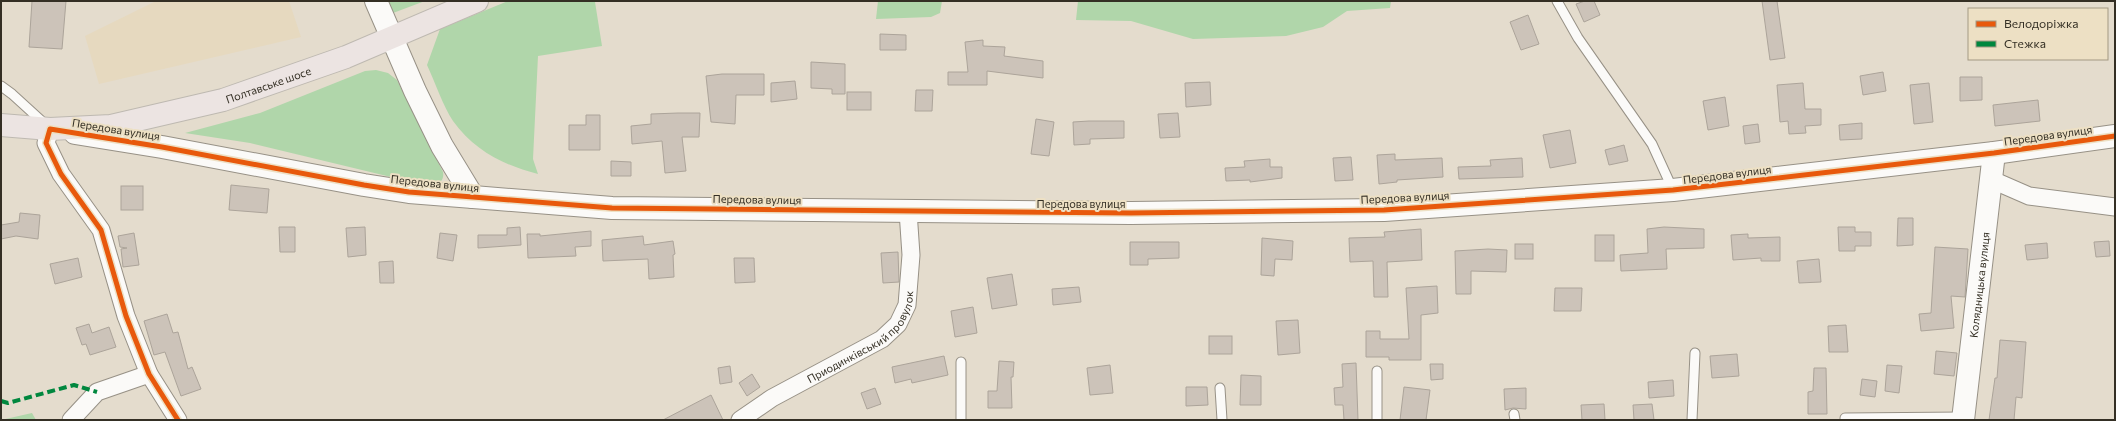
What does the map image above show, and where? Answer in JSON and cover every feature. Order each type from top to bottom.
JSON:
[{"type":"main road","name":"Полтавське шосе","points":[[50,129],[110,126],[223,100],[339,60],[477,1]]},
{"type":"main road","name":"Передова вулиця","points":[[1,125],[50,129]]},
{"type":"street","points":[[376,1],[415,91],[442,146],[473,197]]},
{"type":"street","points":[[50,129],[46,144],[61,174],[101,230],[126,316],[149,374],[178,420]]},
{"type":"street","name":"Передова вулиця","points":[[50,129],[162,147],[409,192],[612,208],[1131,213],[1384,210],[1673,190],[1994,152],[2115,136]]},
{"type":"street","name":"Колядницька вулиця","points":[[1964,419],[1994,152]]},
{"type":"street","points":[[1990,179],[2029,196],[2115,207]]},
{"type":"street","name":"Приодинківський провулок","points":[[740,420],[772,398],[882,339],[898,324],[907,305],[911,255],[908,211]]},
{"type":"street","points":[[71,420],[96,392],[149,374]]},
{"type":"lane","points":[[1557,1],[1578,38],[1652,144],[1673,190]]},
{"type":"lane","points":[[1,86],[12,94],[50,129]]},
{"type":"lane","points":[[1692,420],[1695,353]]},
{"type":"lane","points":[[961,362],[961,420]]},
{"type":"lane","points":[[1377,372],[1377,420]]},
{"type":"lane","points":[[1220,388],[1222,420]]},
{"type":"lane","name":"Колядницька вулиця","points":[[1844,420],[1844,418],[1964,419]]},
{"type":"shaded area","points":[[156,1],[289,1],[301,37],[99,84],[85,36]]},
{"type":"green space","points":[[378,1],[425,1],[393,13]]},
{"type":"green space","points":[[508,1],[596,1],[602,46],[538,56],[533,159],[538,174],[502,161],[480,149],[471,141],[449,115],[427,65],[440,29]]},
{"type":"green space","points":[[878,1],[942,1],[940,13],[931,17],[876,19]]},
{"type":"green space","points":[[1078,1],[1391,1],[1390,8],[1347,11],[1323,27],[1286,36],[1193,39],[1131,21],[1076,20]]},
{"type":"green space","points":[[376,70],[388,73],[397,80],[443,172],[442,180],[440,182],[436,184],[391,177],[250,143],[185,133],[260,113],[365,71]]},
{"type":"green space","points":[[32,413],[36,420],[1,420]]},
{"type":"building","points":[[32,1],[66,1],[62,49],[29,47]]},
{"type":"building","points":[[1585,1],[1594,1],[1600,15],[1584,22],[1576,4]]},
{"type":"building","points":[[1762,1],[1777,1],[1785,58],[1770,60]]},
{"type":"building","points":[[1528,15],[1539,44],[1521,50],[1510,22]]},
{"type":"building","points":[[880,34],[906,35],[906,50],[880,50]]},
{"type":"building","points":[[983,40],[983,46],[1005,47],[1004,56],[1043,61],[1043,78],[987,71],[987,85],[948,85],[948,72],[968,72],[965,42]]},
{"type":"building","points":[[811,62],[845,64],[845,94],[832,94],[832,89],[811,88]]},
{"type":"building","points":[[1883,72],[1886,91],[1863,95],[1860,76]]},
{"type":"building","points":[[722,74],[764,74],[764,95],[736,95],[735,124],[711,122],[706,76]]},
{"type":"building","points":[[1960,77],[1982,77],[1982,100],[1960,101]]},
{"type":"building","points":[[795,81],[797,99],[771,102],[771,83]]},
{"type":"building","points":[[1210,82],[1211,105],[1186,107],[1185,83]]},
{"type":"building","points":[[1803,83],[1805,109],[1821,109],[1821,125],[1805,126],[1806,133],[1789,134],[1788,121],[1780,122],[1777,85]]},
{"type":"building","points":[[1929,83],[1933,122],[1914,124],[1910,85]]},
{"type":"building","points":[[916,90],[933,90],[932,111],[915,111]]},
{"type":"building","points":[[847,92],[871,92],[871,110],[847,110]]},
{"type":"building","points":[[1725,97],[1729,126],[1708,130],[1703,101]]},
{"type":"building","points":[[2038,100],[2040,121],[1995,126],[1993,105]]},
{"type":"building","points":[[700,113],[699,137],[682,137],[686,171],[665,173],[662,141],[632,144],[631,126],[651,124],[651,114]]},
{"type":"building","points":[[1178,113],[1180,137],[1160,138],[1158,114]]},
{"type":"building","points":[[586,115],[600,115],[600,150],[569,150],[569,125],[586,125]]},
{"type":"building","points":[[1036,119],[1054,122],[1049,156],[1031,154]]},
{"type":"building","points":[[1124,121],[1124,138],[1090,139],[1090,144],[1074,145],[1073,122]]},
{"type":"building","points":[[1862,123],[1862,139],[1840,140],[1839,125]]},
{"type":"building","points":[[1758,124],[1760,142],[1745,144],[1743,126]]},
{"type":"building","points":[[1570,130],[1576,163],[1550,168],[1543,135]]},
{"type":"building","points":[[1624,145],[1628,161],[1609,165],[1605,150]]},
{"type":"building","points":[[1395,154],[1395,160],[1442,158],[1443,177],[1397,180],[1397,182],[1379,184],[1377,155]]},
{"type":"building","points":[[1351,157],[1353,180],[1335,181],[1333,158]]},
{"type":"building","points":[[1522,158],[1523,177],[1459,179],[1458,167],[1491,166],[1490,160]]},
{"type":"building","points":[[1270,159],[1270,167],[1282,167],[1282,178],[1250,182],[1250,180],[1226,181],[1225,168],[1245,167],[1244,161]]},
{"type":"building","points":[[611,161],[631,162],[631,176],[611,176]]},
{"type":"building","points":[[231,185],[269,189],[267,213],[229,210]]},
{"type":"building","points":[[121,186],[143,186],[143,210],[121,210]]},
{"type":"building","points":[[20,213],[40,215],[38,239],[16,236],[1,239],[1,225],[19,222]]},
{"type":"building","points":[[1898,218],[1913,218],[1913,245],[1897,246]]},
{"type":"building","points":[[279,227],[295,227],[295,252],[280,252]]},
{"type":"building","points":[[365,227],[366,255],[348,257],[346,228]]},
{"type":"building","points":[[520,227],[521,245],[478,248],[478,235],[507,235],[507,228]]},
{"type":"building","points":[[1664,227],[1704,229],[1704,248],[1666,249],[1667,269],[1621,271],[1620,255],[1648,253],[1647,229]]},
{"type":"building","points":[[1838,227],[1855,227],[1855,232],[1871,232],[1871,246],[1855,246],[1855,251],[1839,251]]},
{"type":"building","points":[[1421,229],[1422,260],[1387,262],[1388,297],[1374,297],[1373,261],[1350,262],[1349,238],[1385,237],[1384,232]]},
{"type":"building","points":[[591,231],[591,246],[575,247],[576,256],[528,258],[527,234],[540,234],[540,236]]},
{"type":"building","points":[[134,233],[139,265],[123,267],[121,249],[127,248],[120,247],[118,236]]},
{"type":"building","points":[[440,233],[457,235],[453,261],[437,258]]},
{"type":"building","points":[[1748,234],[1748,238],[1780,237],[1780,261],[1761,261],[1761,258],[1733,260],[1731,235]]},
{"type":"building","points":[[1595,235],[1614,235],[1614,261],[1595,261]]},
{"type":"building","points":[[643,236],[644,245],[673,241],[675,254],[673,255],[674,277],[649,279],[648,259],[603,261],[602,240]]},
{"type":"building","points":[[1262,238],[1293,241],[1292,260],[1275,259],[1274,276],[1261,275]]},
{"type":"building","points":[[2109,241],[2110,256],[2096,257],[2094,242]]},
{"type":"building","points":[[1130,242],[1179,242],[1179,258],[1148,259],[1148,265],[1130,265]]},
{"type":"building","points":[[2047,243],[2048,258],[2027,260],[2025,245]]},
{"type":"building","points":[[1515,244],[1533,244],[1533,259],[1515,259]]},
{"type":"building","points":[[1935,247],[1968,249],[1965,297],[1951,296],[1954,328],[1921,331],[1919,314],[1931,313]]},
{"type":"building","points":[[1488,249],[1507,250],[1506,272],[1471,271],[1471,294],[1456,294],[1455,251]]},
{"type":"building","points":[[898,252],[899,282],[883,283],[881,253]]},
{"type":"building","points":[[78,258],[82,277],[55,284],[50,264]]},
{"type":"building","points":[[734,258],[754,258],[755,282],[735,283]]},
{"type":"building","points":[[1819,259],[1821,282],[1799,283],[1797,261]]},
{"type":"building","points":[[393,261],[394,283],[380,283],[379,262]]},
{"type":"building","points":[[1012,274],[1017,305],[992,309],[987,278]]},
{"type":"building","points":[[1437,286],[1438,313],[1421,315],[1421,360],[1389,360],[1389,357],[1366,357],[1366,331],[1380,331],[1380,339],[1409,339],[1406,288]]},
{"type":"building","points":[[1079,287],[1081,302],[1053,305],[1052,289]]},
{"type":"building","points":[[1555,288],[1582,288],[1581,311],[1554,311]]},
{"type":"building","points":[[973,307],[977,333],[955,337],[951,311]]},
{"type":"building","points":[[167,314],[173,333],[178,332],[188,369],[192,367],[201,389],[181,396],[165,352],[154,355],[144,321]]},
{"type":"building","points":[[1298,320],[1300,353],[1278,355],[1276,321]]},
{"type":"building","points":[[89,324],[92,333],[109,327],[116,347],[90,355],[86,344],[82,345],[76,328]]},
{"type":"building","points":[[1846,325],[1848,352],[1829,352],[1828,326]]},
{"type":"building","points":[[1209,336],[1232,336],[1232,354],[1209,354]]},
{"type":"building","points":[[2000,340],[2026,342],[2022,398],[2016,397],[2014,420],[1989,420],[1995,378],[1997,378]]},
{"type":"building","points":[[1936,351],[1957,353],[1954,376],[1934,374]]},
{"type":"building","points":[[1737,354],[1739,376],[1712,378],[1710,356]]},
{"type":"building","points":[[944,356],[948,375],[912,383],[911,379],[895,383],[892,367]]},
{"type":"building","points":[[999,361],[1014,362],[1013,377],[1011,377],[1012,408],[988,408],[988,391],[997,391]]},
{"type":"building","points":[[1356,363],[1358,420],[1344,420],[1343,405],[1335,405],[1334,388],[1343,387],[1342,364]]},
{"type":"building","points":[[1430,364],[1443,364],[1443,379],[1431,380]]},
{"type":"building","points":[[1110,365],[1113,393],[1090,395],[1087,368]]},
{"type":"building","points":[[1887,365],[1902,366],[1899,393],[1885,391]]},
{"type":"building","points":[[730,366],[732,382],[720,384],[718,368]]},
{"type":"building","points":[[1814,368],[1826,368],[1827,414],[1808,414],[1808,392],[1813,391]]},
{"type":"building","points":[[752,374],[760,387],[747,396],[739,383]]},
{"type":"building","points":[[1241,375],[1261,376],[1261,405],[1240,405]]},
{"type":"building","points":[[1862,379],[1877,381],[1875,397],[1860,395]]},
{"type":"building","points":[[1673,380],[1674,396],[1649,398],[1648,382]]},
{"type":"building","points":[[1186,387],[1207,387],[1208,405],[1186,406]]},
{"type":"building","points":[[1404,387],[1430,390],[1426,420],[1400,420]]},
{"type":"building","points":[[875,388],[881,404],[867,409],[861,393]]},
{"type":"building","points":[[1526,388],[1526,409],[1513,408],[1505,410],[1504,389]]},
{"type":"building","points":[[711,395],[723,420],[663,420]]},
{"type":"building","points":[[1604,404],[1605,420],[1582,420],[1581,405]]},
{"type":"building","points":[[1652,404],[1654,420],[1634,420],[1633,405]]},
{"type":"marked path","points":[[1,401],[8,403],[74,385],[97,392]]},
{"type":"cycle path","points":[[178,420],[149,374],[126,316],[101,230],[61,174],[46,143],[50,129],[162,147],[409,192],[612,208],[1131,213],[1384,210],[1673,190],[1994,153],[2115,136]]}]
